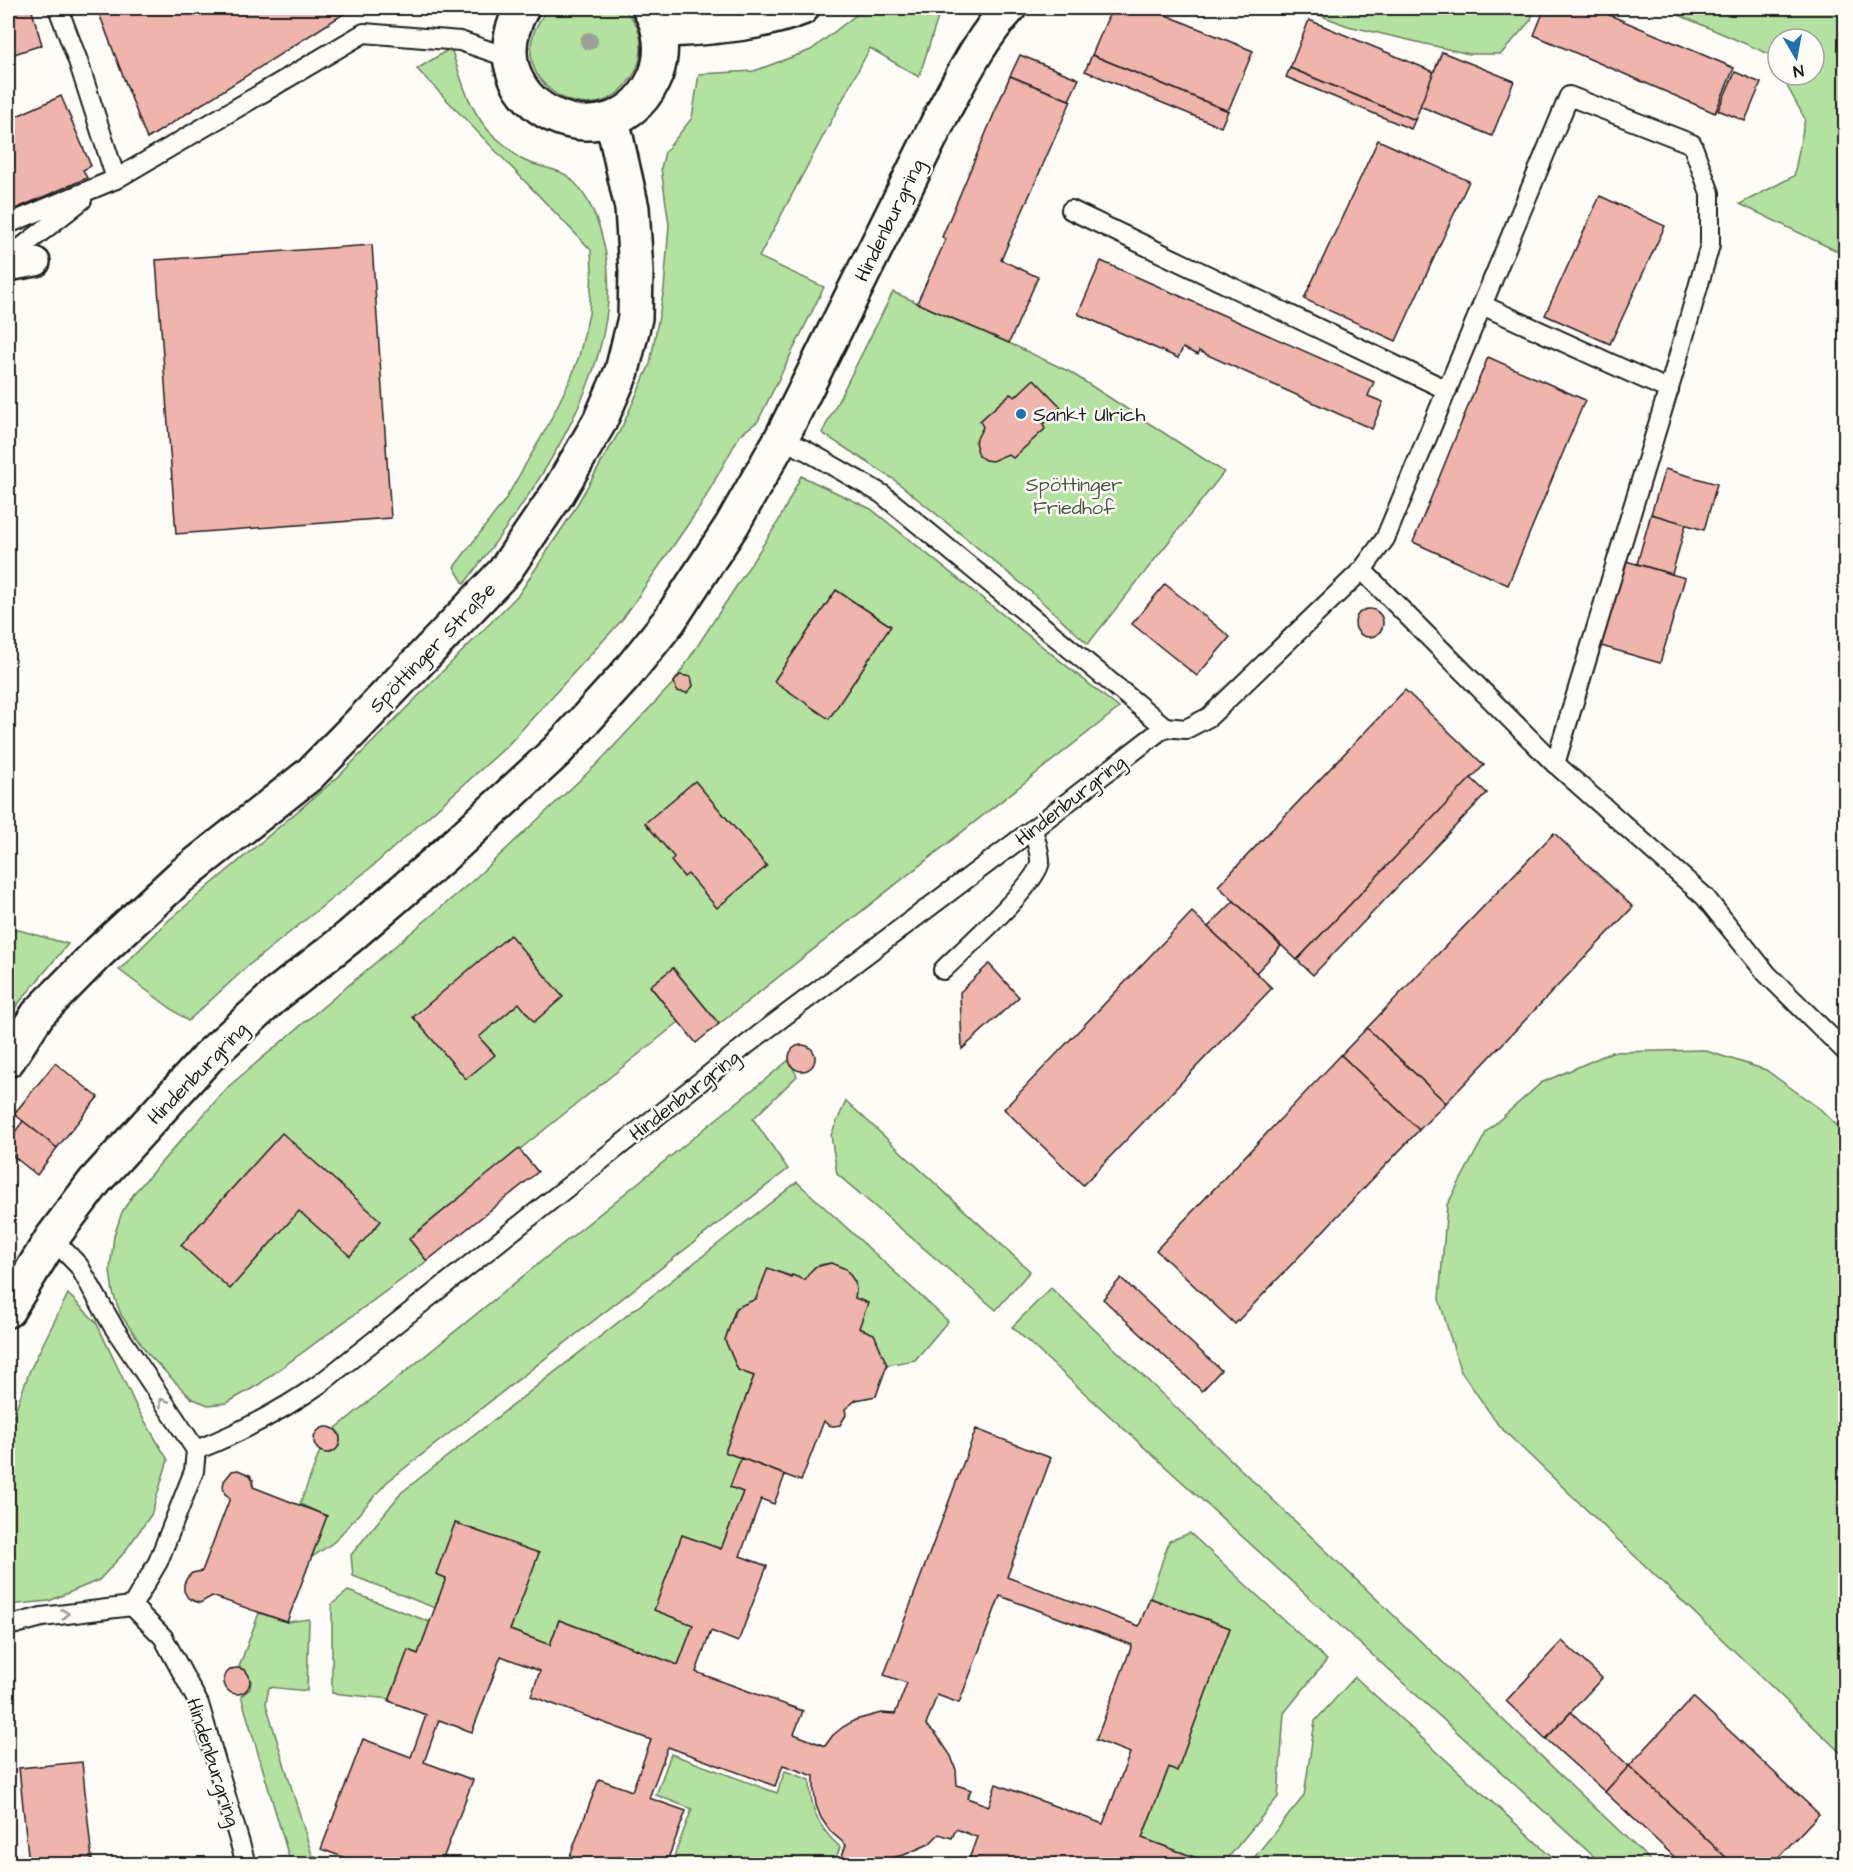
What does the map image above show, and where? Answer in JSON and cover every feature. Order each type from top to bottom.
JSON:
[{"type":"main road","points":[[522,8],[515,20],[510,38],[510,58],[519,85],[538,107],[555,117],[573,122],[593,123],[612,119],[628,110],[652,83],[661,50],[654,19],[744,24],[784,15],[802,8]]},
{"type":"main road","name":"Hindenburgring","points":[[8,1310],[52,1238],[95,1181],[209,1056],[278,993],[348,938],[459,842],[557,751],[626,676],[669,621],[732,525],[781,439],[945,108],[994,24],[1009,8]]},
{"type":"main road","name":"Spöttinger Straße","points":[[8,1060],[38,1014],[98,953],[180,877],[309,774],[358,725],[504,572],[558,493],[600,421],[609,401],[622,370],[635,318],[636,271],[632,208],[612,119]]},
{"type":"street","points":[[8,267],[36,262]]},
{"type":"lane","points":[[58,8],[78,61],[108,182]]},
{"type":"lane","points":[[8,258],[108,182],[364,33],[460,41],[510,58]]},
{"type":"lane","points":[[781,439],[882,494],[1165,727],[1186,729],[1209,717],[1362,570],[1385,539],[1569,96],[1692,144],[1710,194],[1710,246],[1669,390],[1555,764]]},
{"type":"lane","points":[[8,224],[108,182]]},
{"type":"lane","points":[[1071,210],[1447,390]]},
{"type":"lane","points":[[1482,305],[1669,390]]},
{"type":"lane","points":[[1362,570],[1555,764],[1706,897],[1767,974],[1845,1052]]},
{"type":"lane","name":"Hindenburgring","points":[[196,1450],[222,1440],[301,1397],[321,1383],[759,1035],[1165,727]]},
{"type":"lane","points":[[943,970],[1005,909],[1036,874],[1040,861],[1033,829]]},
{"type":"lane","points":[[8,1626],[42,1617],[132,1606],[158,1562],[194,1471],[196,1450],[113,1326],[80,1266],[52,1238]]},
{"type":"lane","name":"Hindenburgring","points":[[132,1606],[162,1637],[199,1704],[246,1864]]},
{"type":"green space","points":[[549,8],[622,8],[627,12],[637,28],[641,52],[636,70],[626,85],[608,99],[588,104],[568,100],[550,90],[537,74],[531,55],[534,32]]},
{"type":"green space","points":[[865,8],[941,8],[919,77],[870,48],[759,257],[824,287],[758,421],[740,435],[700,507],[622,620],[506,747],[374,865],[249,965],[188,1021],[119,970],[169,920],[338,777],[519,594],[571,515],[622,427],[650,364],[664,289],[669,225],[661,168],[665,152],[692,118],[699,74],[754,71],[811,50]]},
{"type":"green space","points":[[1301,8],[1534,8],[1531,20],[1501,54],[1469,54],[1348,26]]},
{"type":"green space","points":[[1663,8],[1845,8],[1845,255],[1740,204],[1794,176],[1805,119],[1788,87],[1826,87],[1826,27],[1766,27],[1766,53]]},
{"type":"green space","points":[[451,48],[470,101],[490,132],[520,159],[565,174],[582,191],[596,217],[602,236],[609,290],[603,335],[589,381],[570,425],[518,510],[464,584],[454,567],[505,500],[547,427],[571,378],[589,314],[592,272],[591,250],[417,69]]},
{"type":"green space","name":"Spöttinger Friedhof","points":[[893,292],[1070,372],[1224,472],[1088,644],[1028,589],[892,478],[822,433]]},
{"type":"green space","points":[[801,476],[871,509],[1119,708],[719,1024],[673,968],[650,986],[679,1022],[409,1238],[427,1261],[258,1385],[227,1403],[208,1405],[191,1398],[148,1354],[121,1315],[113,1293],[110,1269],[114,1236],[122,1212],[135,1192],[229,1086],[470,883],[599,762],[674,682],[778,522]]},
{"type":"green space","points":[[8,927],[68,944],[8,1016]]},
{"type":"green space","points":[[1703,1050],[1766,1070],[1820,1109],[1845,1133],[1845,1757],[1499,1426],[1460,1370],[1439,1299],[1447,1205],[1487,1131],[1541,1083],[1612,1052]]},
{"type":"green space","points":[[789,1060],[797,1076],[753,1119],[788,1169],[387,1482],[334,1542],[312,1557],[326,1516],[300,1504],[320,1451],[330,1453],[339,1446],[340,1434],[335,1429]]},
{"type":"green space","points":[[846,1101],[1030,1271],[996,1310],[837,1174],[831,1135]]},
{"type":"green space","points":[[797,1182],[948,1321],[915,1360],[887,1365],[874,1334],[859,1328],[855,1282],[846,1269],[831,1263],[815,1267],[805,1280],[768,1269],[756,1299],[736,1308],[725,1340],[738,1370],[754,1376],[725,1452],[741,1458],[730,1487],[743,1492],[721,1549],[682,1535],[693,1625],[678,1665],[559,1620],[550,1645],[510,1630],[538,1554],[456,1523],[446,1578],[435,1608],[353,1576],[351,1555],[402,1492]]},
{"type":"green space","points":[[1051,1288],[1654,1864],[1602,1864],[1012,1327]]},
{"type":"green space","points":[[68,1294],[96,1322],[137,1408],[168,1460],[151,1515],[123,1554],[99,1580],[49,1601],[8,1605],[8,1430],[30,1370]]},
{"type":"green space","points":[[1190,1533],[1327,1660],[1284,1713],[1278,1797],[1223,1864],[1213,1864],[1142,1838],[1169,1767],[1177,1770],[1230,1628],[1150,1598],[1169,1541]]},
{"type":"green space","points":[[348,1591],[430,1622],[418,1654],[408,1650],[390,1699],[332,1693],[332,1604]]},
{"type":"green space","points":[[259,1613],[287,1622],[309,1619],[307,1691],[269,1687],[266,1704],[312,1855],[339,1864],[291,1864],[241,1696],[250,1689],[251,1681],[246,1671],[239,1667]]},
{"type":"green space","points":[[1355,1677],[1560,1864],[1249,1864],[1304,1796],[1315,1721]]},
{"type":"green space","points":[[671,1754],[777,1793],[785,1771],[810,1780],[817,1817],[826,1832],[840,1847],[834,1864],[811,1862],[809,1864],[671,1864],[692,1809],[656,1795]]},
{"type":"building","points":[[8,8],[40,8],[32,11],[42,45],[8,56]]},
{"type":"building","points":[[97,8],[353,8],[147,139]]},
{"type":"building","points":[[1112,8],[1149,8],[1253,51],[1228,111],[1092,55]]},
{"type":"building","points":[[1545,8],[1593,8],[1734,68],[1715,113],[1534,35]]},
{"type":"building","points":[[1309,20],[1434,72],[1415,120],[1290,68]]},
{"type":"building","points":[[1442,52],[1514,81],[1492,136],[1420,106]]},
{"type":"building","points":[[1020,55],[1079,79],[1069,100],[1010,76]]},
{"type":"building","points":[[1092,55],[1228,111],[1221,127],[1085,71]]},
{"type":"building","points":[[1290,68],[1415,120],[1411,129],[1286,77]]},
{"type":"building","points":[[1735,72],[1761,83],[1745,121],[1718,110]]},
{"type":"building","points":[[1010,76],[1071,101],[1001,260],[1038,277],[1009,343],[917,303],[946,239],[942,237]]},
{"type":"building","points":[[61,96],[91,166],[83,170],[87,178],[8,212],[8,120]]},
{"type":"building","points":[[1378,140],[1469,181],[1396,341],[1304,299]]},
{"type":"building","points":[[1600,196],[1665,226],[1610,344],[1545,315]]},
{"type":"building","points":[[372,245],[391,518],[176,534],[156,260]]},
{"type":"building","points":[[1101,261],[1374,382],[1368,396],[1383,402],[1372,429],[1199,351],[1198,355],[1183,348],[1178,358],[1078,314]]},
{"type":"building","points":[[1488,357],[1585,400],[1508,585],[1413,542]]},
{"type":"building","name":"Sankt Ulrich","points":[[1034,379],[1061,407],[1043,424],[1045,429],[1013,458],[1008,454],[992,461],[985,460],[979,456],[975,442],[983,427],[980,421],[1010,394],[1015,397]]},
{"type":"building","points":[[1665,469],[1717,484],[1704,530],[1651,514]]},
{"type":"building","points":[[1651,514],[1686,524],[1672,574],[1637,564]]},
{"type":"building","points":[[1626,561],[1685,578],[1660,663],[1601,646]]},
{"type":"building","points":[[1165,584],[1230,637],[1197,676],[1132,624]]},
{"type":"building","points":[[836,590],[891,626],[829,719],[774,681]]},
{"type":"building","points":[[1369,609],[1379,613],[1383,623],[1379,633],[1369,637],[1359,633],[1355,623],[1359,613]]},
{"type":"building","points":[[680,675],[691,677],[693,686],[687,693],[677,691],[674,682]]},
{"type":"building","points":[[1405,690],[1484,765],[1297,960],[1218,886]]},
{"type":"building","points":[[1471,778],[1487,793],[1313,975],[1297,960]]},
{"type":"building","points":[[695,781],[767,866],[717,908],[688,874],[684,877],[671,861],[674,857],[645,823]]},
{"type":"building","points":[[1554,833],[1633,907],[1446,1103],[1367,1028]]},
{"type":"building","points":[[1234,901],[1281,946],[1256,973],[1208,927]]},
{"type":"building","points":[[1192,912],[1272,988],[1083,1185],[1004,1109]]},
{"type":"building","points":[[510,935],[563,997],[534,1022],[519,1003],[479,1037],[495,1055],[466,1079],[413,1017]]},
{"type":"building","points":[[989,964],[1019,997],[962,1049],[960,992]]},
{"type":"building","points":[[673,968],[719,1024],[696,1043],[650,986]]},
{"type":"building","points":[[1367,1028],[1446,1103],[1419,1130],[1341,1055]]},
{"type":"building","points":[[802,1045],[812,1048],[815,1058],[812,1068],[802,1071],[792,1068],[789,1058],[792,1048]]},
{"type":"building","points":[[1341,1055],[1419,1130],[1235,1324],[1156,1250]]},
{"type":"building","points":[[55,1063],[98,1097],[57,1148],[14,1114]]},
{"type":"building","points":[[23,1121],[57,1148],[37,1175],[8,1152],[8,1141]]},
{"type":"building","points":[[282,1133],[381,1221],[350,1256],[299,1211],[230,1289],[181,1245]]},
{"type":"building","points":[[519,1149],[538,1172],[427,1261],[409,1239]]},
{"type":"building","points":[[831,1263],[846,1269],[855,1282],[855,1298],[868,1303],[859,1328],[874,1334],[887,1365],[876,1396],[856,1400],[845,1409],[846,1415],[840,1425],[828,1425],[824,1421],[801,1481],[725,1452],[754,1376],[738,1370],[725,1340],[736,1308],[756,1299],[768,1268],[805,1280],[815,1267]]},
{"type":"building","points":[[1121,1278],[1221,1370],[1202,1391],[1103,1299]]},
{"type":"building","points":[[327,1427],[336,1431],[340,1440],[336,1449],[327,1453],[318,1449],[314,1440],[318,1431]]},
{"type":"building","points":[[976,1429],[1051,1458],[1007,1577],[1139,1626],[1150,1598],[1230,1628],[1177,1771],[1169,1767],[1142,1838],[1213,1864],[983,1864],[969,1859],[977,1837],[956,1829],[952,1838],[939,1834],[929,1844],[904,1855],[890,1858],[876,1857],[873,1864],[839,1864],[846,1845],[830,1831],[821,1818],[816,1805],[814,1776],[783,1765],[775,1786],[668,1747],[649,1798],[686,1811],[666,1864],[567,1864],[599,1779],[632,1791],[651,1740],[531,1696],[540,1671],[501,1656],[472,1732],[439,1720],[424,1762],[473,1780],[441,1864],[362,1864],[321,1849],[363,1739],[411,1757],[426,1715],[389,1701],[408,1650],[418,1654],[446,1578],[436,1574],[455,1523],[539,1553],[510,1630],[550,1645],[559,1620],[678,1665],[693,1625],[654,1610],[682,1535],[721,1549],[743,1492],[730,1487],[741,1458],[785,1475],[774,1504],[761,1499],[740,1556],[767,1566],[738,1642],[711,1631],[696,1672],[803,1711],[794,1734],[825,1746],[833,1735],[855,1720],[881,1713],[895,1714],[907,1683],[884,1675]],"holes":[[[1000,1596],[1132,1645],[1096,1740],[1130,1753],[1103,1824],[996,1784],[989,1806],[967,1798],[971,1790],[957,1785],[956,1770],[951,1756],[936,1734],[926,1725],[937,1695],[959,1703]]]},
{"type":"building","points":[[238,1470],[250,1475],[253,1487],[327,1516],[287,1622],[212,1596],[200,1603],[188,1598],[184,1591],[187,1578],[192,1573],[202,1571],[230,1498],[225,1494],[224,1481],[232,1471]]},
{"type":"building","points":[[1562,1641],[1602,1678],[1546,1739],[1506,1701]]},
{"type":"building","points":[[237,1668],[247,1671],[250,1681],[247,1691],[237,1694],[227,1691],[224,1681],[227,1671]]},
{"type":"building","points":[[1693,1697],[1819,1814],[1772,1864],[1733,1864],[1629,1766]]},
{"type":"building","points":[[1571,1712],[1629,1766],[1605,1792],[1546,1739]]},
{"type":"building","points":[[82,1762],[92,1860],[29,1864],[19,1768]]},
{"type":"building","points":[[1629,1766],[1733,1864],[1682,1864],[1605,1792]]},
{"type":"place","name":"Sankt Ulrich","points":[[1021,414]]}]
